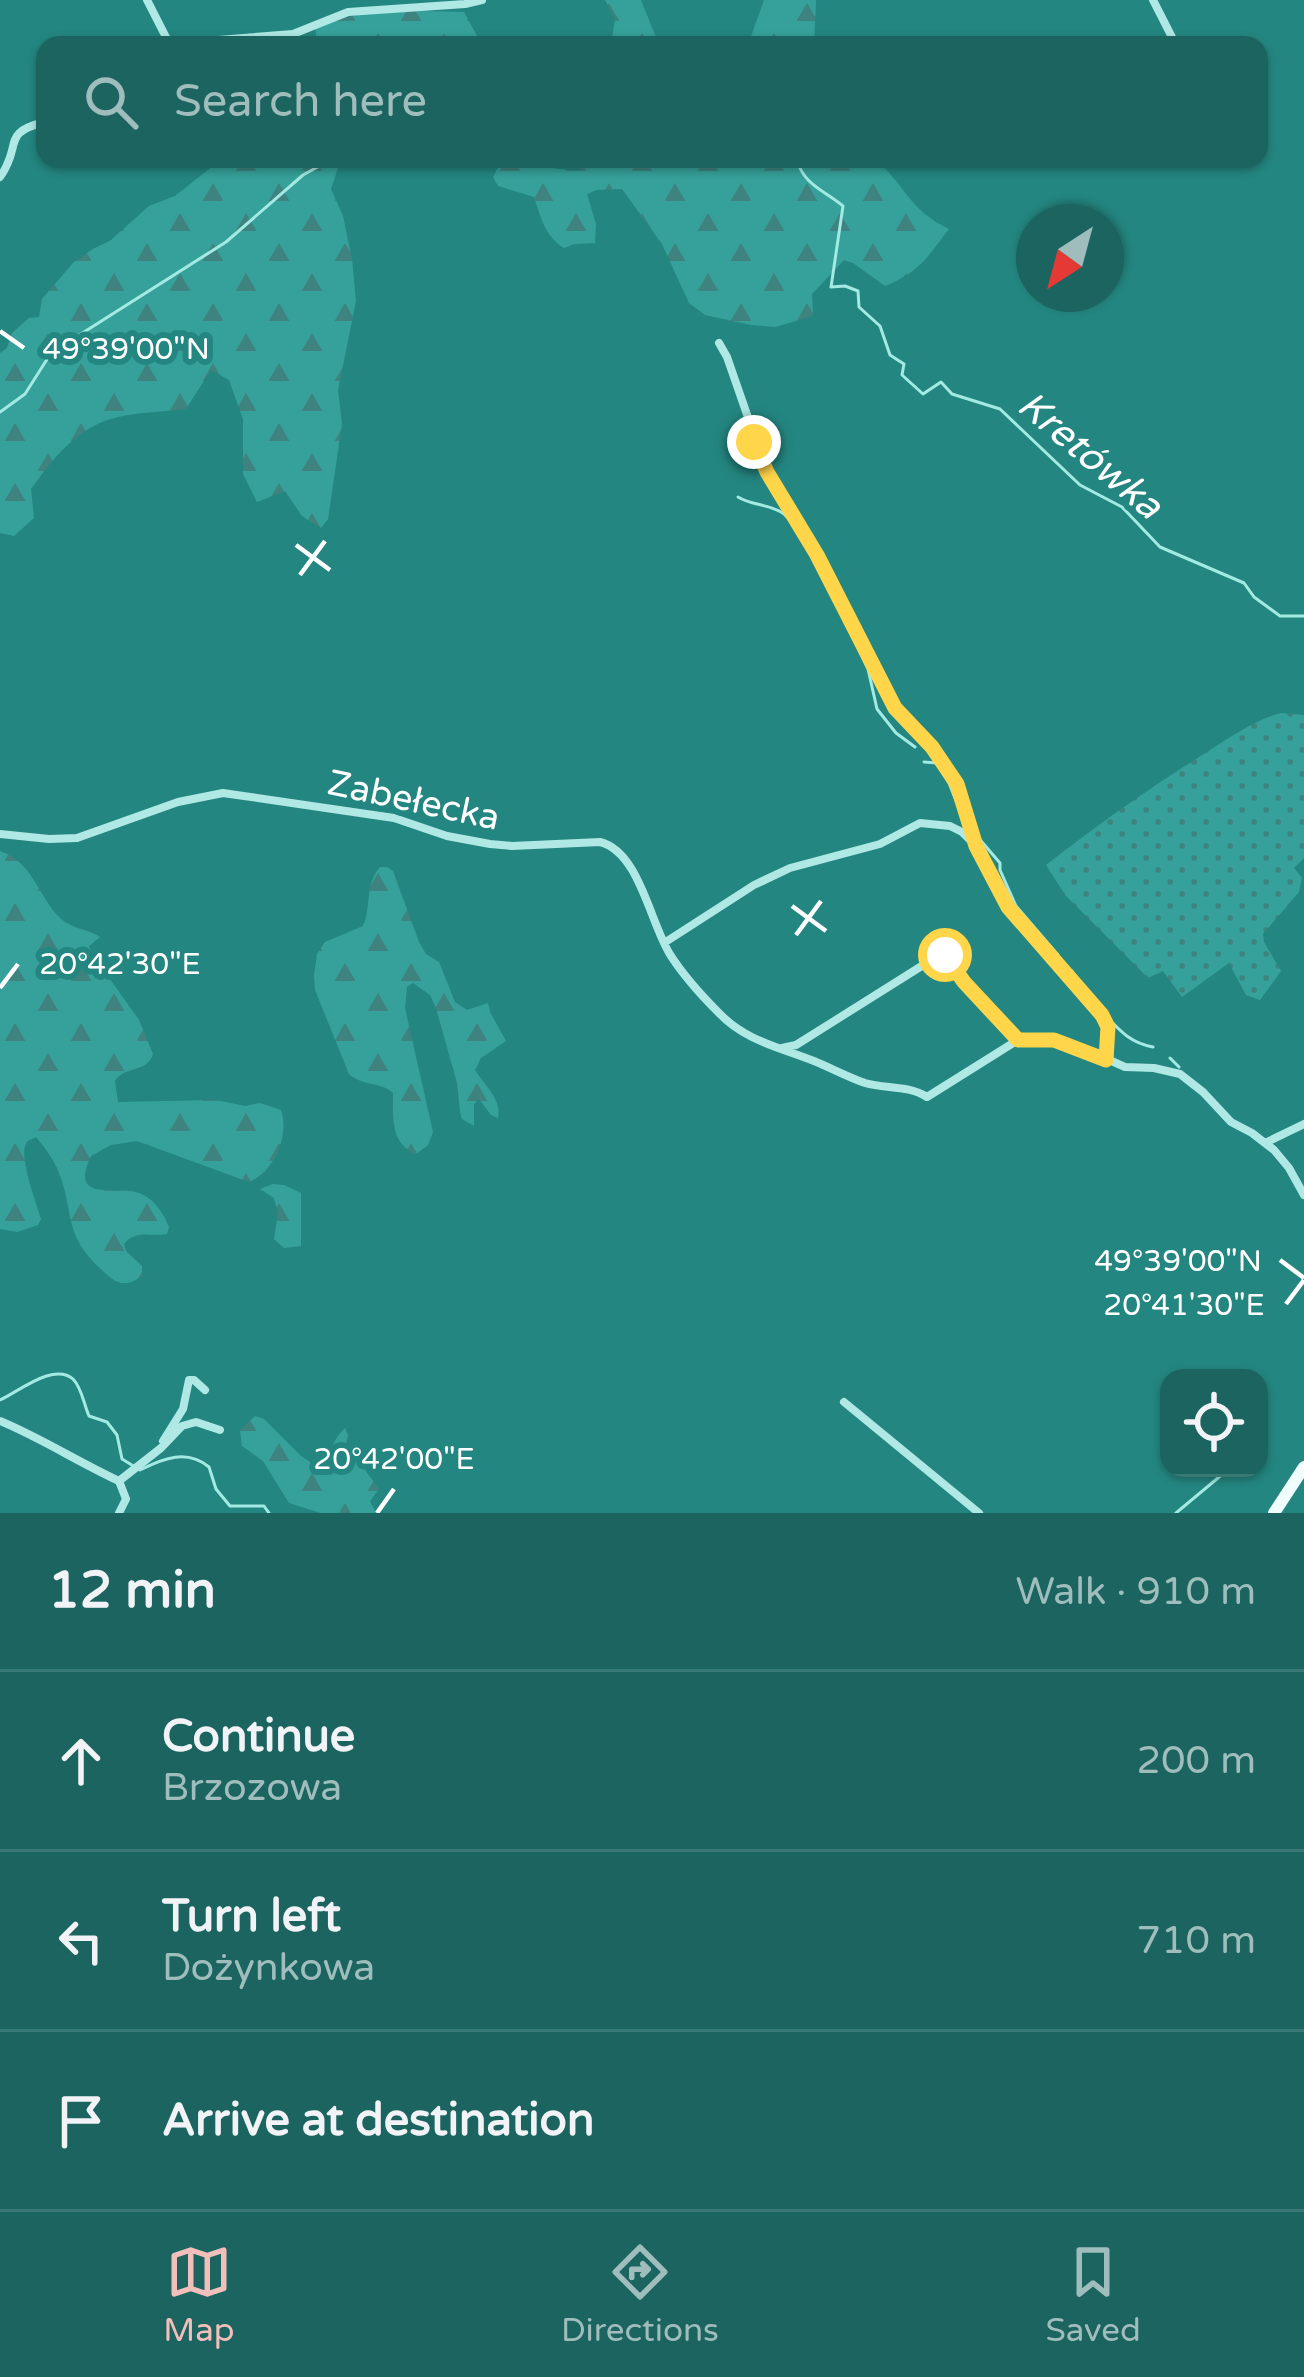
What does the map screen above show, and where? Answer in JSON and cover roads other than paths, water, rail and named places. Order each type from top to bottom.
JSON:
[{"type":"main road","points":[[1274,1513],[1304,1467]]},
{"type":"street","points":[[147,0],[165,36]]},
{"type":"street","points":[[268,36],[293,34],[348,12],[482,0]]},
{"type":"street","points":[[1153,0],[1171,36]]},
{"type":"street","points":[[0,177],[10,158],[12,136],[18,129],[36,124]]},
{"type":"street","points":[[718,343],[728,357],[767,472],[833,586],[895,708],[932,747],[957,784],[976,846],[1014,917],[1102,1015],[1108,1027],[1106,1060]]},
{"type":"street","name":"Zabełecka","points":[[0,834],[77,838],[178,802],[223,793],[394,818],[490,844],[600,842],[609,844],[631,868],[664,943],[688,979],[735,1030],[758,1041],[864,1082],[907,1088],[927,1097],[1018,1040]]},
{"type":"street","points":[[664,943],[754,885],[790,868],[880,844],[920,823],[950,826],[976,846]]},
{"type":"street","points":[[780,1048],[796,1046],[945,955],[1018,1040],[1054,1040],[1125,1067],[1180,1074],[1231,1122],[1264,1143],[1289,1168],[1304,1195]]},
{"type":"street","points":[[1264,1143],[1304,1124]]},
{"type":"street","points":[[157,1451],[183,1409],[189,1380],[205,1390]]},
{"type":"street","points":[[844,1402],[979,1513]]},
{"type":"street","points":[[0,1421],[119,1481],[126,1499],[119,1513]]},
{"type":"street","points":[[119,1481],[182,1426],[196,1422],[220,1430]]},
{"type":"waterway","name":"Kretówka","points":[[0,412],[25,394],[51,353],[226,242],[316,168]]},
{"type":"waterway","name":"Kretówka","points":[[800,168],[809,181],[843,206],[831,287],[858,291],[859,307],[880,326],[890,355],[904,364],[902,375],[923,394],[941,382],[952,394],[1000,409],[1080,485],[1122,507],[1160,547],[1244,583],[1280,616],[1304,616]]},
{"type":"waterway","points":[[738,497],[774,508],[791,521],[835,598]]},
{"type":"waterway","points":[[839,607],[868,669],[877,709],[915,747]]},
{"type":"waterway","points":[[924,762],[937,763],[964,821]]},
{"type":"waterway","points":[[976,835],[1000,863],[1016,906],[1058,955]]},
{"type":"waterway","points":[[1072,971],[1081,985]]},
{"type":"waterway","points":[[1106,1016],[1127,1036],[1153,1047]]},
{"type":"waterway","points":[[1170,1058],[1179,1067]]},
{"type":"waterway","points":[[0,1400],[46,1376],[65,1375],[79,1387],[89,1416],[107,1422],[117,1435],[122,1459],[140,1470],[167,1459],[201,1461],[230,1506],[264,1506],[269,1513]]},
{"type":"waterway","points":[[1176,1513],[1219,1477]]}]
